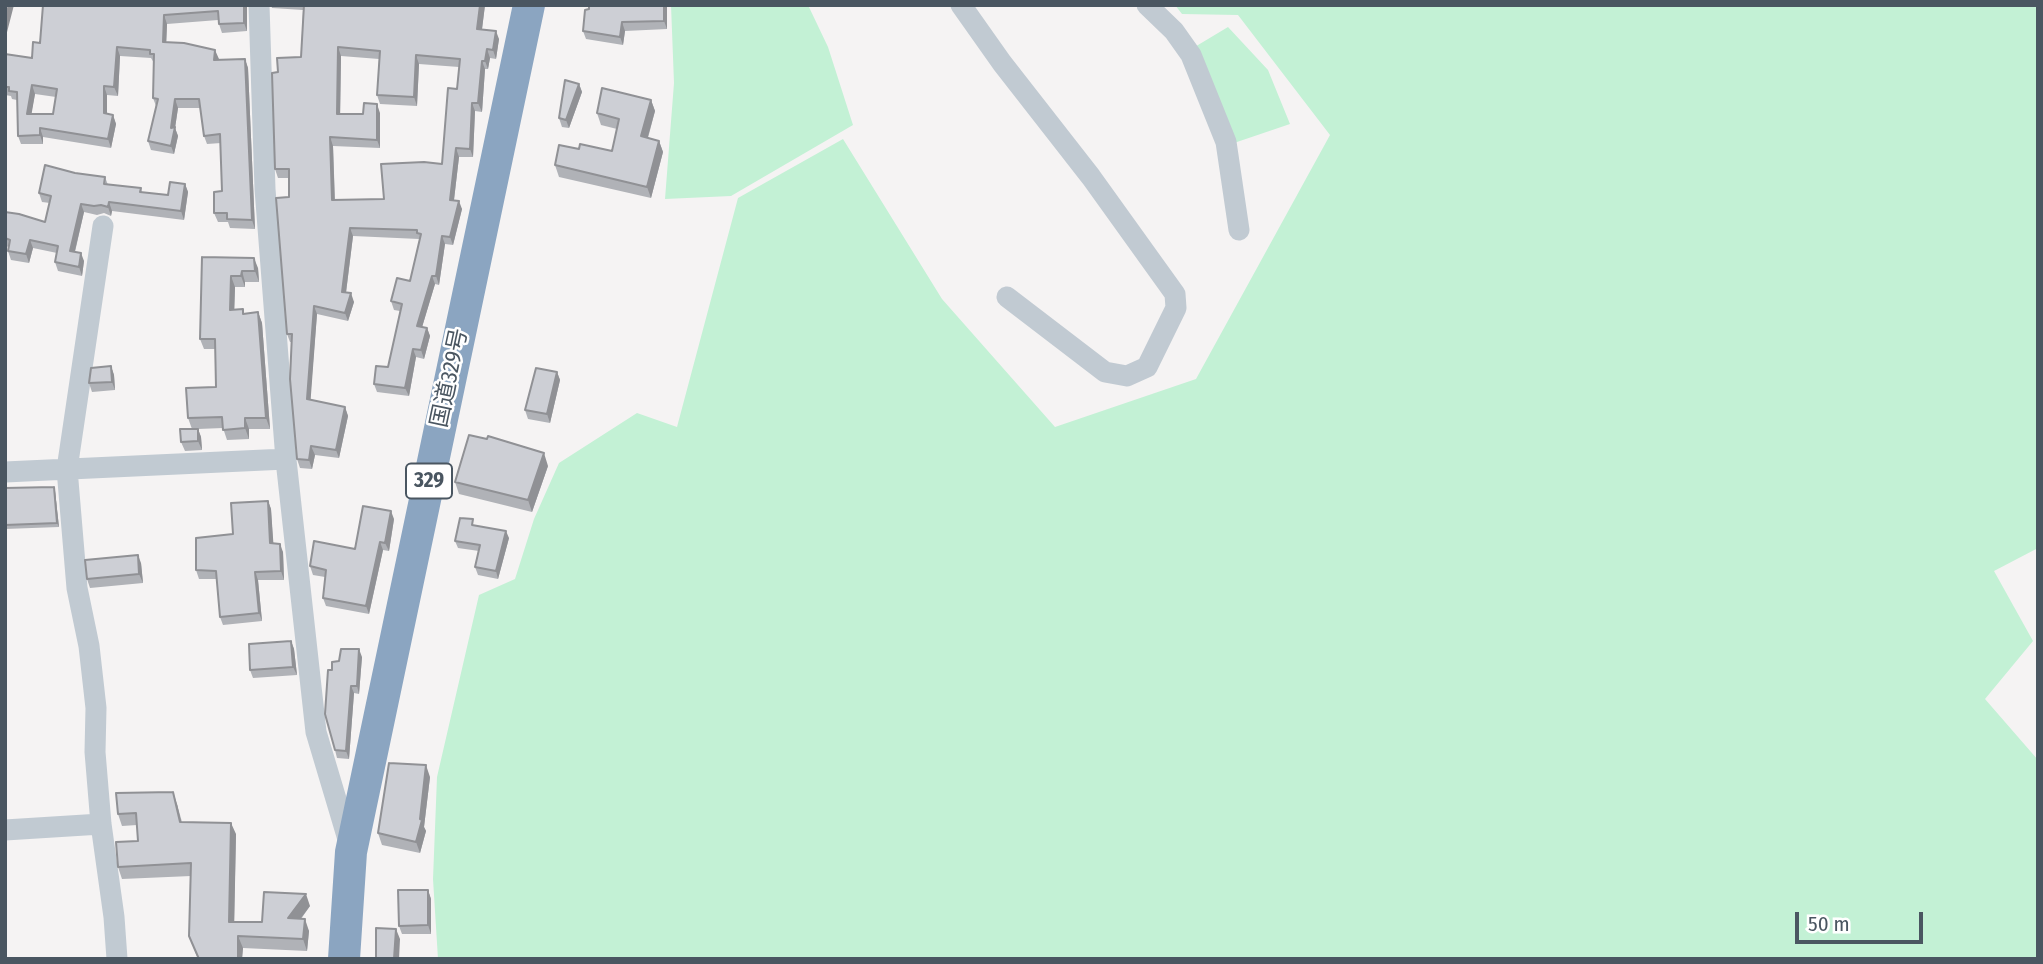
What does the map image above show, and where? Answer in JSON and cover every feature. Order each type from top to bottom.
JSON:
[{"type":"highway","name":"国道329号","points":[[344,959],[351,852],[529,5]]},
{"type":"street","points":[[259,5],[265,190],[286,465],[316,732],[351,852]]},
{"type":"street","points":[[961,5],[1002,63],[1091,177],[1175,294],[1176,308],[1147,367],[1127,376],[1105,372],[1007,296]]},
{"type":"street","points":[[1147,5],[1174,31],[1191,55],[1226,142],[1239,230]]},
{"type":"street","points":[[103,226],[67,475],[77,588],[89,646],[96,708],[95,752],[101,824],[117,959]]},
{"type":"street","points":[[5,472],[67,475],[286,465]]},
{"type":"street","points":[[5,830],[101,824]]},
{"type":"green space","points":[[671,5],[808,5],[828,47],[853,125],[731,196],[665,199],[674,83]]},
{"type":"green space","points":[[1175,5],[2038,5],[2038,548],[1994,571],[2033,641],[1985,699],[2038,760],[2038,959],[438,959],[433,879],[437,777],[479,595],[515,579],[534,519],[559,463],[637,413],[677,427],[738,198],[843,139],[942,299],[1055,427],[1196,379],[1330,135],[1238,15],[1182,14]]},
{"type":"green space","points":[[1228,27],[1268,70],[1290,124],[1234,143],[1193,48]]},
{"type":"building","points":[[43,5],[244,5],[244,23],[219,24],[218,11],[164,15],[163,42],[184,43],[215,50],[214,60],[245,59],[252,220],[227,219],[227,213],[214,213],[214,192],[222,191],[220,134],[204,136],[199,99],[175,99],[171,128],[175,127],[171,146],[148,141],[158,99],[153,98],[154,54],[150,54],[150,50],[117,47],[114,87],[104,86],[104,113],[113,115],[108,139],[40,128],[40,135],[18,136],[17,92],[9,91],[9,87],[5,87],[5,54],[32,58],[33,42],[40,43]],"holes":[[[32,85],[57,89],[53,114],[27,114]]]},
{"type":"building","points":[[304,5],[480,5],[477,29],[496,31],[493,50],[487,49],[485,61],[482,61],[478,103],[472,103],[470,149],[456,148],[450,200],[459,201],[450,237],[442,236],[436,276],[432,276],[417,326],[427,328],[421,350],[413,349],[405,388],[374,384],[376,366],[388,367],[402,304],[391,301],[397,278],[410,281],[421,234],[417,233],[417,230],[350,228],[342,292],[351,293],[345,313],[314,306],[307,399],[345,407],[336,450],[311,446],[309,460],[297,459],[290,379],[292,334],[287,334],[276,198],[289,197],[289,169],[275,169],[272,73],[278,72],[277,58],[301,57]],"holes":[[[338,47],[380,51],[377,95],[414,97],[416,55],[460,59],[457,89],[448,88],[442,164],[381,164],[384,199],[332,200],[330,137],[377,140],[377,104],[364,103],[363,114],[337,114]]]},
{"type":"building","points":[[589,5],[664,5],[664,21],[622,22],[620,37],[583,31],[585,10],[589,9]]},
{"type":"building","points":[[565,80],[579,84],[566,120],[559,118]]},
{"type":"building","points":[[602,88],[651,100],[641,136],[659,141],[647,187],[555,165],[559,145],[579,149],[580,144],[612,151],[619,119],[597,113]]},
{"type":"building","points":[[45,165],[105,177],[104,184],[141,188],[140,192],[168,195],[170,182],[185,184],[181,211],[109,202],[108,207],[81,204],[70,251],[81,253],[79,267],[55,262],[58,246],[30,240],[26,254],[8,251],[10,240],[5,238],[5,212],[45,222],[51,196],[39,193]]},
{"type":"building","points":[[202,257],[254,258],[255,271],[242,271],[241,276],[231,276],[230,310],[243,309],[243,314],[258,312],[266,418],[245,418],[245,428],[223,430],[222,417],[188,418],[186,388],[216,387],[215,339],[200,339]]},
{"type":"building","points":[[111,366],[112,382],[89,383],[91,368]]},
{"type":"building","points":[[536,368],[557,372],[547,414],[525,410]]},
{"type":"building","points":[[180,429],[198,429],[198,441],[181,442]]},
{"type":"building","points":[[469,435],[487,439],[488,436],[544,453],[528,500],[455,482]]},
{"type":"building","points":[[54,487],[57,523],[5,525],[5,488]]},
{"type":"building","points":[[268,501],[270,543],[280,544],[281,571],[255,572],[259,613],[220,617],[216,571],[196,570],[196,538],[233,534],[231,503]]},
{"type":"building","points":[[363,506],[391,511],[385,543],[380,542],[366,606],[323,598],[326,570],[310,566],[314,541],[355,549]]},
{"type":"building","points":[[460,518],[473,519],[472,525],[506,531],[496,571],[475,567],[480,545],[455,541]]},
{"type":"building","points":[[138,555],[139,574],[87,579],[85,560]]},
{"type":"building","points":[[291,641],[293,667],[250,670],[249,644]]},
{"type":"building","points":[[341,649],[359,649],[357,686],[351,686],[346,751],[335,750],[325,714],[328,670],[332,670],[332,662],[339,661]]},
{"type":"building","points":[[389,763],[426,765],[422,820],[416,842],[378,833]]},
{"type":"building","points":[[173,792],[180,822],[231,823],[229,922],[262,922],[264,892],[306,894],[288,918],[305,919],[303,939],[238,936],[238,959],[199,959],[189,936],[191,863],[118,867],[116,842],[138,841],[136,813],[118,814],[116,793]]},
{"type":"building","points":[[398,890],[428,890],[428,925],[399,926]]},
{"type":"building","points":[[376,928],[396,929],[394,959],[376,959]]}]
